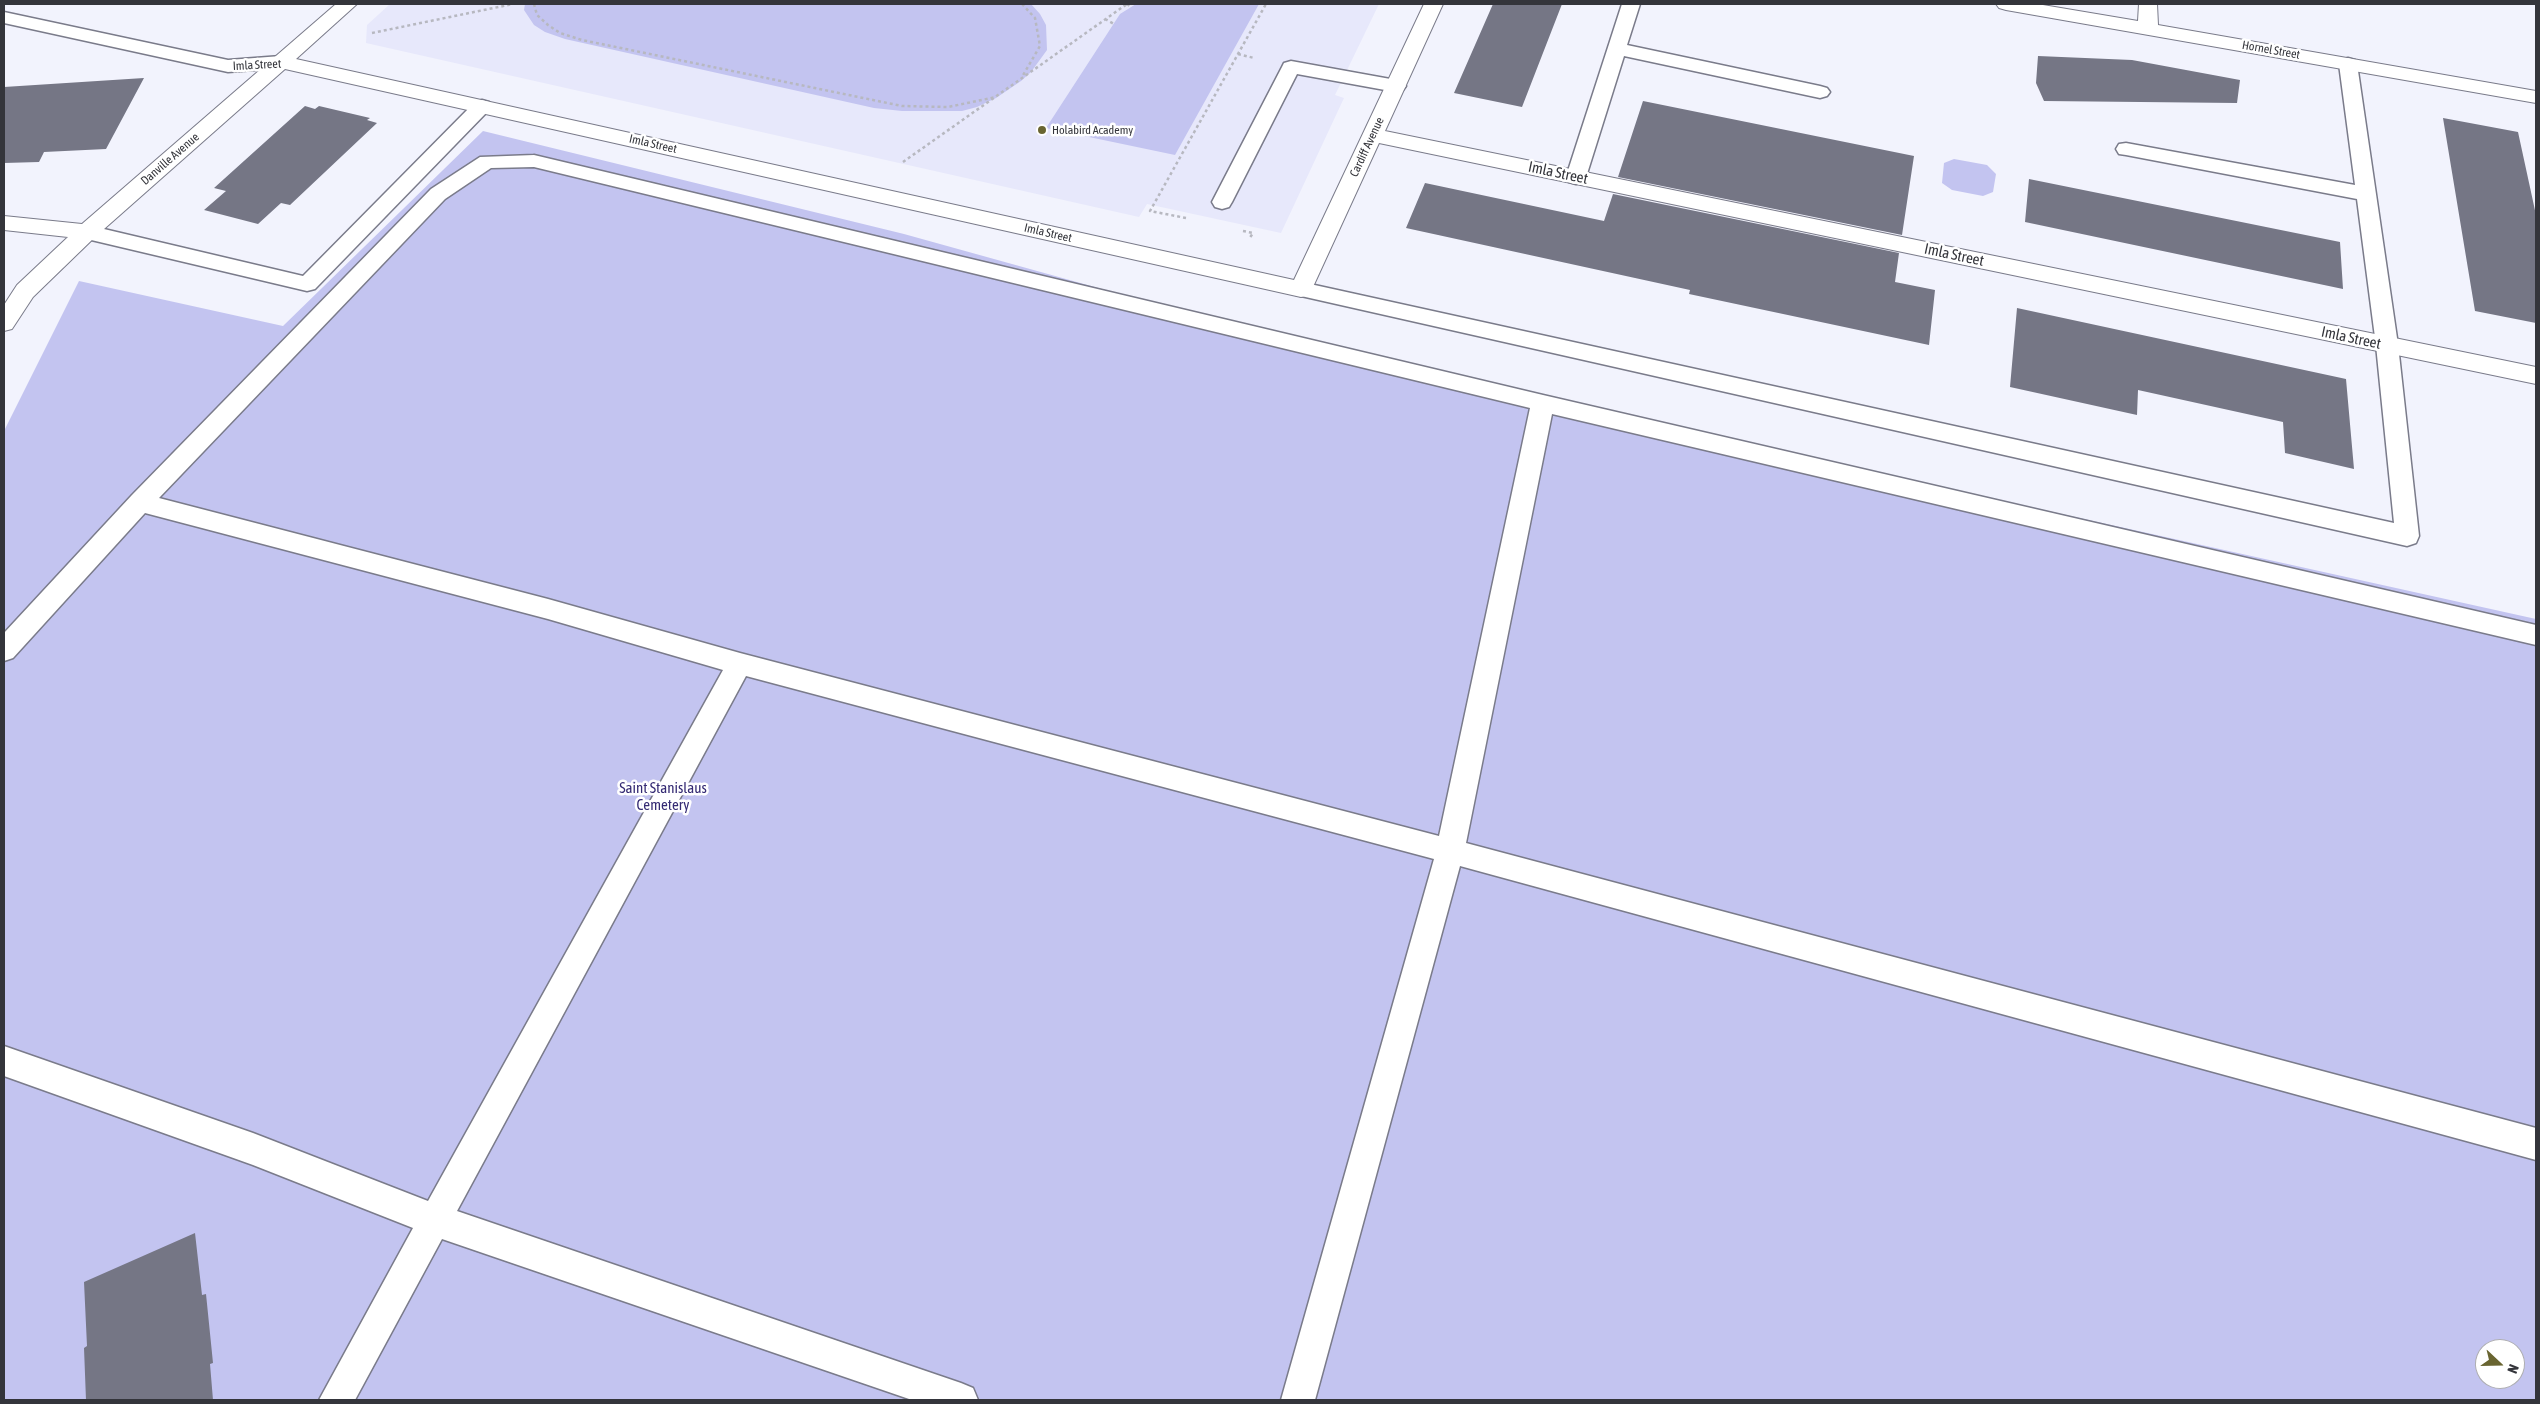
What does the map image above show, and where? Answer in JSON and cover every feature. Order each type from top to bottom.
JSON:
[{"type":"street","name":"Danville Avenue","points":[[4,323],[25,291],[87,232],[347,4]]},
{"type":"street","name":"Cardiff Avenue","points":[[1300,289],[1434,4]]},
{"type":"street","name":"Hornel Street","points":[[2006,4],[2536,97]]},
{"type":"street","points":[[2148,4],[2148,29]]},
{"type":"street","name":"Imla Street","points":[[280,62],[1300,289]]},
{"type":"street","name":"Imla Street","points":[[1372,135],[2536,376]]},
{"type":"street","points":[[4,223],[87,232]]},
{"type":"lane","points":[[1576,177],[1631,4]]},
{"type":"lane","name":"Imla Street","points":[[4,18],[228,66],[280,62]]},
{"type":"lane","points":[[4,30],[27,23]]},
{"type":"lane","points":[[1617,49],[1820,92]]},
{"type":"lane","points":[[1300,289],[2407,536],[2387,345],[2348,64]]},
{"type":"lane","points":[[1222,202],[1291,67],[1396,86]]},
{"type":"lane","points":[[87,232],[307,284],[482,106]]},
{"type":"lane","points":[[2126,149],[2366,194]]},
{"type":"lane","points":[[4,650],[140,502],[438,194],[487,162],[534,161],[1542,403],[2536,635]]},
{"type":"lane","points":[[1298,1400],[1450,851],[1542,403]]},
{"type":"lane","points":[[140,502],[548,609],[740,664],[1450,851],[2536,1144]]},
{"type":"lane","points":[[336,1400],[740,664]]},
{"type":"lane","points":[[4,1061],[253,1150],[435,1220],[961,1400]]},
{"type":"path","points":[[366,34],[513,4]]},
{"type":"path","points":[[534,4],[537,16],[548,25],[560,33],[582,40],[902,106],[948,106],[996,97]]},
{"type":"path","points":[[1020,80],[1040,46],[1035,18],[1022,4]]},
{"type":"path","points":[[913,155],[1127,4],[1131,7]]},
{"type":"path","points":[[1188,219],[1150,211],[1266,4]]},
{"type":"path","points":[[1105,19],[1114,24]]},
{"type":"path","points":[[1238,54],[1242,55]]},
{"type":"shaded area","name":"Holabird Academy","points":[[390,4],[1379,4],[1335,95],[1344,98],[1281,233],[1147,204],[1139,217],[366,43],[367,25]]},
{"type":"green space","points":[[525,4],[1031,4],[1040,14],[1046,25],[1047,50],[1031,72],[1021,81],[996,98],[977,107],[962,111],[902,111],[874,108],[565,39],[545,32],[534,25],[524,10]]},
{"type":"green space","points":[[1136,4],[1259,4],[1175,155],[1046,128],[1120,14]]},
{"type":"green space","name":"Saint Stanislaus Cemetery","points":[[483,131],[904,234],[1325,351],[2536,619],[2536,1400],[4,1400],[4,431],[79,281],[283,326]]},
{"type":"green space","points":[[1954,159],[1987,165],[1996,174],[1993,192],[1983,196],[1952,190],[1942,183],[1944,163]]},
{"type":"building","points":[[1493,4],[1562,4],[1522,107],[1454,93]]},
{"type":"building","points":[[2038,56],[2132,60],[2240,80],[2237,103],[2044,101],[2036,83]]},
{"type":"building","points":[[144,78],[106,149],[44,152],[39,162],[4,163],[4,87]]},
{"type":"building","points":[[1643,101],[1914,156],[1902,235],[1618,177]]},
{"type":"building","points":[[305,106],[315,109],[319,106],[370,118],[367,120],[377,123],[290,205],[281,203],[258,224],[204,210],[226,191],[214,188]]},
{"type":"building","points":[[2443,118],[2518,132],[2536,215],[2536,323],[2475,311]]},
{"type":"building","points":[[2029,179],[2340,242],[2343,289],[2025,222]]},
{"type":"building","points":[[1425,183],[1604,221],[1613,194],[1899,253],[1895,282],[1935,290],[1929,345],[1689,294],[1690,290],[1406,228]]},
{"type":"building","points":[[2017,308],[2346,379],[2354,469],[2285,453],[2283,422],[2138,390],[2137,415],[2010,387]]},
{"type":"building","points":[[195,1233],[202,1295],[206,1294],[213,1363],[210,1364],[213,1400],[86,1400],[84,1348],[87,1346],[84,1282]]},
{"type":"place","name":"Holabird Academy","points":[[1042,130]]}]
